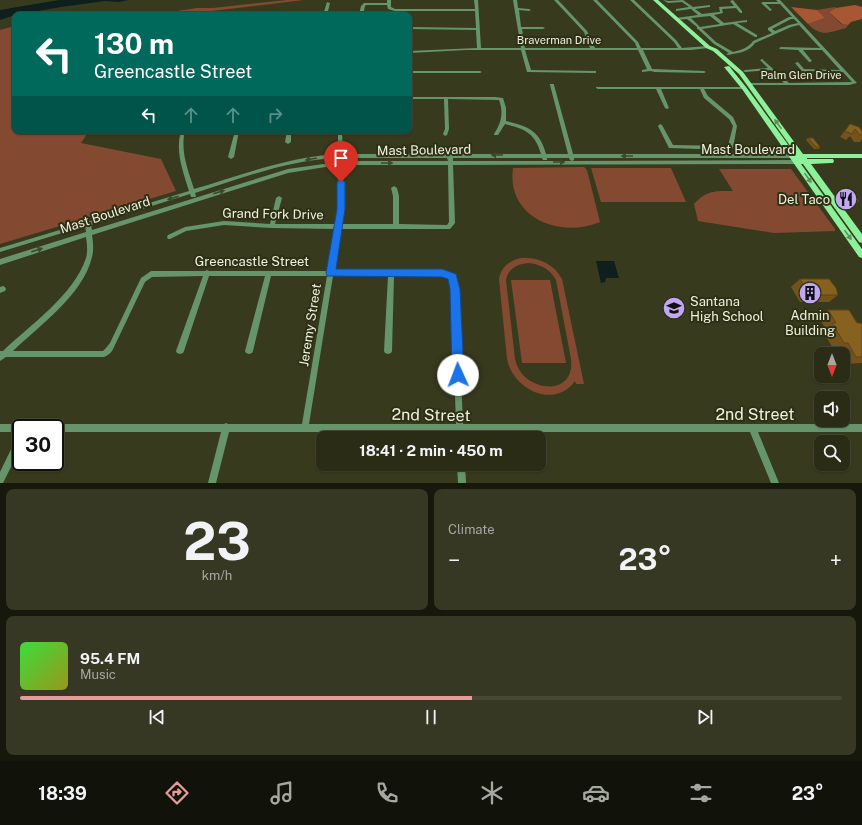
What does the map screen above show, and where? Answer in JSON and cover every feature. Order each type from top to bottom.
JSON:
[{"type":"main road","points":[[655,0],[708,47],[724,57],[741,73],[747,86]]},
{"type":"main road","points":[[708,47],[708,50],[734,72],[747,86],[799,159],[862,255]]},
{"type":"main road","name":"Mast Boulevard","points":[[799,159],[862,156]]},
{"type":"main road","points":[[799,159],[862,240]]},
{"type":"main road","name":"Mast Boulevard","points":[[799,159],[862,161]]},
{"type":"street","points":[[476,0],[479,49]]},
{"type":"street","points":[[515,0],[523,49],[529,70],[594,72]]},
{"type":"street","points":[[556,0],[586,32],[593,49]]},
{"type":"street","points":[[595,0],[637,43],[650,70]]},
{"type":"street","points":[[632,0],[675,41],[681,49]]},
{"type":"street","points":[[665,0],[668,2],[683,1],[702,15]]},
{"type":"street","points":[[732,1],[741,12]]},
{"type":"street","points":[[762,1],[780,1],[843,71]]},
{"type":"street","points":[[762,1],[770,10]]},
{"type":"street","points":[[361,12],[365,4],[389,2],[389,8],[395,10],[476,10]]},
{"type":"street","points":[[326,12],[328,3]]},
{"type":"street","points":[[676,10],[709,6]]},
{"type":"street","points":[[689,18],[702,15],[719,15],[722,12],[720,8],[737,7]]},
{"type":"street","points":[[517,9],[529,10]]},
{"type":"street","points":[[677,20],[711,15],[723,24]]},
{"type":"street","points":[[689,18],[716,44],[733,53]]},
{"type":"street","points":[[775,33],[769,30],[790,18],[794,18]]},
{"type":"street","points":[[698,28],[746,21]]},
{"type":"street","points":[[734,23],[756,36]]},
{"type":"street","points":[[728,54],[747,49],[753,45],[754,42],[790,26],[800,24]]},
{"type":"street","points":[[412,28],[477,29]]},
{"type":"street","points":[[520,28],[543,28]]},
{"type":"street","name":"Braverman Drive","points":[[412,52],[479,49],[681,49],[708,47]]},
{"type":"street","points":[[781,48],[823,49]]},
{"type":"street","points":[[798,48],[810,61]]},
{"type":"street","points":[[762,60],[788,84]]},
{"type":"street","points":[[797,63],[812,80]]},
{"type":"street","points":[[745,72],[772,69]]},
{"type":"street","points":[[804,70],[843,71]]},
{"type":"street","points":[[644,71],[704,72]]},
{"type":"street","name":"Palm Glen Drive","points":[[598,88],[701,88],[788,84],[854,84],[855,83],[843,71]]},
{"type":"street","points":[[412,72],[480,72]]},
{"type":"street","points":[[552,84],[573,162]]},
{"type":"street","points":[[658,88],[667,108]]},
{"type":"street","points":[[671,147],[730,148],[735,126],[731,118],[706,97],[701,88]]},
{"type":"street","points":[[412,98],[501,99],[505,109],[504,122],[496,134]]},
{"type":"street","points":[[445,134],[447,129],[446,98]]},
{"type":"street","points":[[504,122],[521,127],[534,135],[539,140],[546,162]]},
{"type":"street","points":[[660,126],[675,156]]},
{"type":"street","points":[[182,134],[180,141],[194,200]]},
{"type":"street","points":[[230,156],[236,134]]},
{"type":"street","points":[[288,142],[289,134]]},
{"type":"street","name":"Jeremy Street","points":[[305,427],[339,226],[341,209],[340,134]]},
{"type":"street","name":"Mast Boulevard","points":[[0,250],[294,162],[341,159],[544,156],[675,156],[799,159]]},
{"type":"street","name":"Mast Boulevard","points":[[450,158],[546,162],[799,159]]},
{"type":"street","name":"Grand Fork Drive","points":[[170,237],[185,229],[224,223],[272,226],[443,227],[451,225],[450,158]]},
{"type":"street","name":"Mast Boulevard","points":[[0,262],[288,171],[341,159]]},
{"type":"street","points":[[394,188],[396,196],[396,226]]},
{"type":"street","points":[[272,226],[279,198]]},
{"type":"street","points":[[1,355],[66,296],[77,284],[85,270],[89,258],[88,223]]},
{"type":"street","points":[[180,351],[206,273]]},
{"type":"street","points":[[249,350],[269,273]]},
{"type":"street","points":[[388,351],[391,273]]},
{"type":"street","name":"Greencastle Street","points":[[1,355],[98,355],[108,351],[118,334],[143,280],[146,276],[156,274],[442,273],[453,277],[455,289],[460,429]]},
{"type":"street","points":[[212,483],[226,427]]},
{"type":"street","name":"2nd Street","points":[[0,428],[12,428]]},
{"type":"street","name":"2nd Street","points":[[64,428],[862,428]]},
{"type":"street","points":[[752,428],[775,483]]},
{"type":"street","points":[[0,481],[12,456]]},
{"type":"street","points":[[461,471],[462,483]]},
{"type":"shaded area","points":[[59,0],[128,0],[119,2],[105,1],[32,12],[12,12],[12,16],[0,20],[0,10]]},
{"type":"shaded area","points":[[287,0],[304,0],[203,12],[171,12],[197,8],[213,8]]},
{"type":"shaded area","points":[[855,5],[862,7],[862,19],[851,22],[848,25],[842,24],[829,12],[836,8]]},
{"type":"shaded area","points":[[791,7],[817,10],[825,18],[808,24]]},
{"type":"shaded area","points":[[836,8],[829,12],[841,24],[848,25],[846,28],[826,33],[817,31],[808,24],[825,18],[817,10]]},
{"type":"shaded area","points":[[12,27],[12,134],[87,134],[81,143],[161,159],[176,191],[0,244],[0,30]]},
{"type":"shaded area","points":[[584,167],[587,170],[600,222],[584,227],[569,228],[553,226],[539,220],[527,212],[518,200],[513,185],[513,168]]},
{"type":"shaded area","points":[[591,168],[671,168],[686,202],[601,202]]},
{"type":"shaded area","points":[[719,169],[791,169],[835,231],[774,233],[698,221],[694,204],[699,199],[712,192],[733,191]]},
{"type":"shaded area","points":[[528,258],[545,262],[555,269],[562,279],[584,384],[576,384],[575,381],[566,390],[556,394],[546,395],[535,392],[526,387],[517,379],[511,370],[507,359],[499,279],[504,268],[510,262]],"holes":[[[528,263],[541,266],[548,270],[556,280],[571,359],[570,372],[565,380],[557,385],[548,386],[537,384],[527,379],[520,370],[515,359],[506,280],[511,270],[517,266]]]},
{"type":"shaded area","points":[[596,261],[614,261],[619,278],[606,278],[605,282],[601,283]]},
{"type":"shaded area","points":[[511,280],[550,280],[566,363],[522,363]]},
{"type":"building","points":[[850,124],[859,127],[862,131],[862,135],[860,135],[855,129],[852,134],[845,131]]},
{"type":"building","points":[[808,138],[813,138],[820,147],[816,147]]},
{"type":"building","points":[[842,189],[850,189],[859,201],[851,201]]},
{"type":"building","points":[[800,279],[829,279],[836,288],[838,295],[809,295]]},
{"type":"building","points":[[828,310],[849,310],[857,323],[861,323],[862,357],[856,357],[848,343],[844,343],[832,323],[836,323]]},
{"type":"place","name":"Del Taco","points":[[846,199]]},
{"type":"place","name":"Admin Building","points":[[810,293]]},
{"type":"place","name":"Santana High School","points":[[674,308]]},
{"type":"route","points":[[341,182],[341,209],[331,273],[442,273],[449,274],[453,277],[455,289],[458,375]]}]
